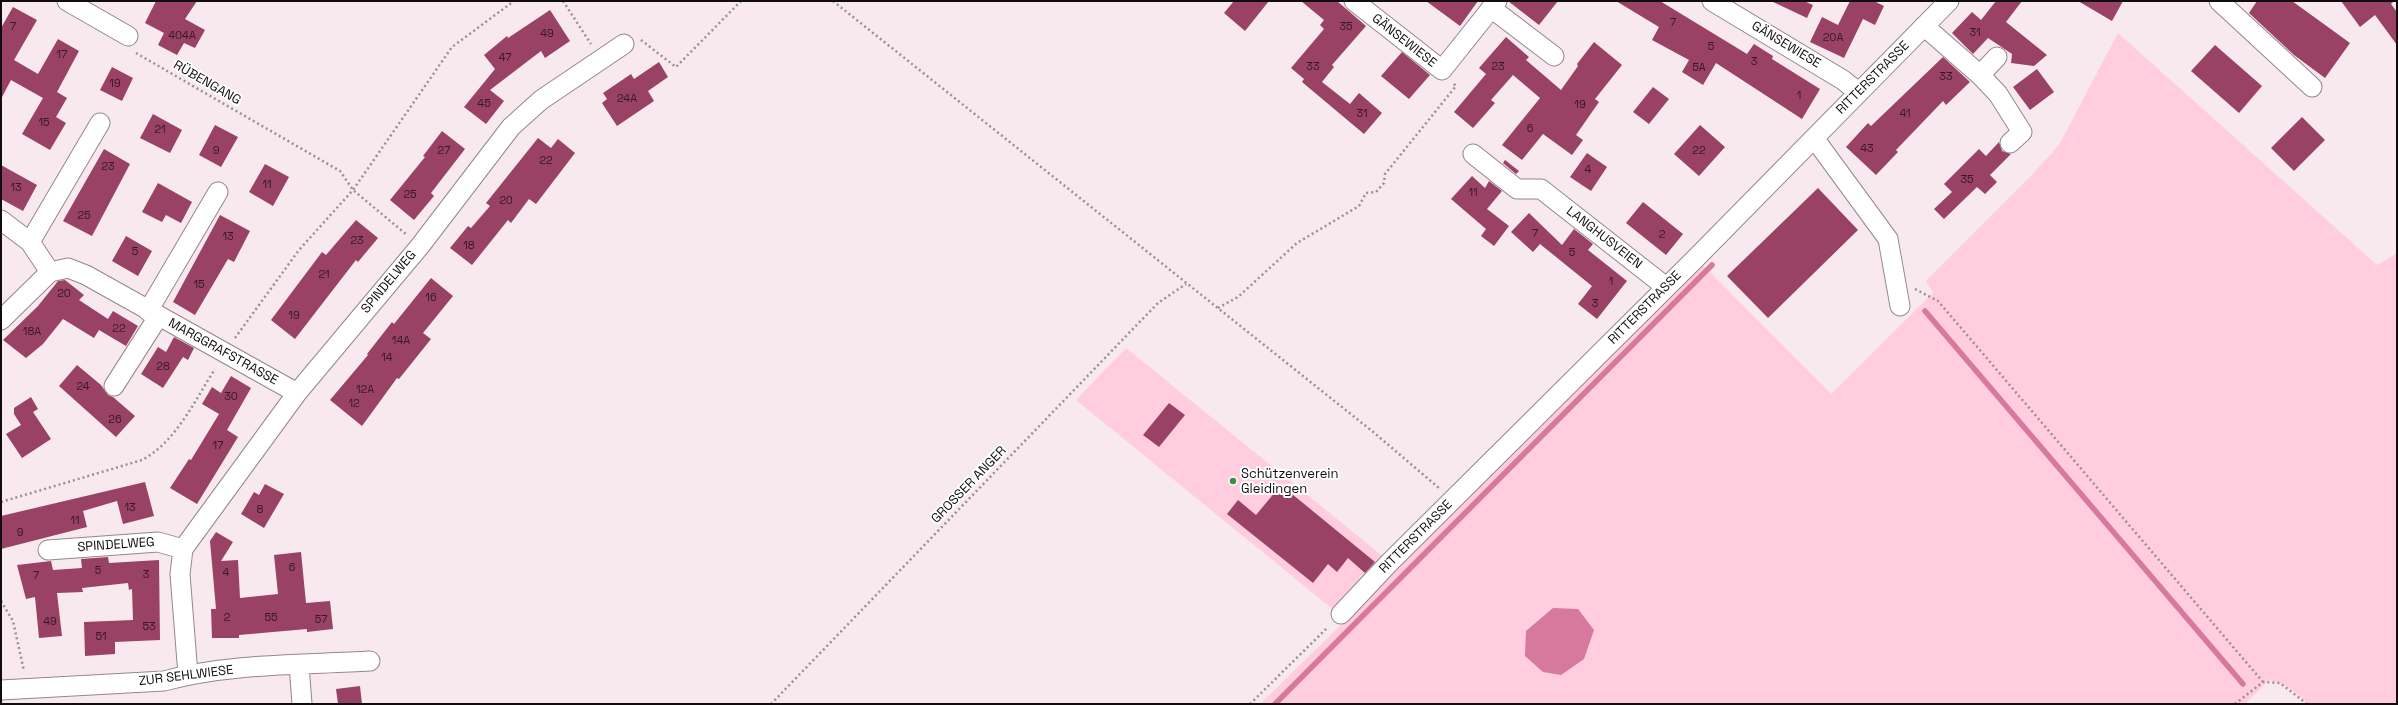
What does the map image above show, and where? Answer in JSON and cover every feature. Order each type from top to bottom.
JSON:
[{"type":"street","points":[[67,1],[131,44]]},
{"type":"street","name":"GÄNSEWIESE","points":[[1354,1],[1442,70],[1494,5]]},
{"type":"street","name":"GÄNSEWIESE","points":[[1712,1],[1843,80],[1858,92]]},
{"type":"street","name":"RITTERSTRASSE","points":[[1340,614],[1814,138],[1948,1]]},
{"type":"street","points":[[2219,1],[2312,87]]},
{"type":"street","points":[[1494,5],[1554,56]]},
{"type":"street","points":[[1924,26],[1980,75],[1998,94],[2022,132],[2010,143]]},
{"type":"street","name":"SPINDELWEG","points":[[188,675],[180,574],[183,549],[297,393],[420,246],[511,127],[541,100],[601,60],[629,39]]},
{"type":"street","points":[[1980,75],[1997,57]]},
{"type":"street","points":[[30,242],[100,123]]},
{"type":"street","points":[[1814,138],[1888,239],[1900,306]]},
{"type":"street","name":"LANGHUSVEIEN","points":[[1474,154],[1517,189],[1541,189],[1666,287]]},
{"type":"street","points":[[114,386],[218,192]]},
{"type":"street","points":[[1,220],[30,242],[50,272],[1,320]]},
{"type":"street","name":"MARGGRAFSTRASSE","points":[[50,272],[68,268],[86,275],[153,314],[297,393]]},
{"type":"street","name":"SPINDELWEG","points":[[48,550],[158,542],[183,549]]},
{"type":"street","name":"ZUR SEHLWIESE","points":[[1,690],[164,681],[188,675],[299,665],[370,661]]},
{"type":"street","points":[[299,665],[302,704]]},
{"type":"path","points":[[1,502],[142,460],[157,452],[169,438],[225,353],[299,250],[353,190],[452,47],[514,1]]},
{"type":"path","points":[[563,1],[601,60]]},
{"type":"path","points":[[629,39],[676,67],[742,1]]},
{"type":"path","points":[[833,1],[1372,431],[1453,500]]},
{"type":"path","name":"RÜBENGANG","points":[[131,44],[340,171],[353,190],[420,246]]},
{"type":"path","points":[[1218,308],[1238,296],[1297,243],[1359,206],[1366,193],[1376,192],[1384,184],[1385,174],[1456,86],[1442,70]]},
{"type":"path","points":[[1895,279],[1938,301],[2263,682]]},
{"type":"path","name":"GROSSER ANGER","points":[[772,704],[1158,303],[1186,284]]},
{"type":"path","points":[[1,601],[13,621],[28,689]]},
{"type":"path","points":[[1250,704],[1340,614]]},
{"type":"path","points":[[2236,704],[2263,682],[2280,683],[2307,704]]},
{"type":"shaded area","points":[[2118,33],[2377,265],[2397,253],[2397,704],[2309,704],[2287,686],[2269,680],[2245,704],[1260,704],[1346,620],[1076,400],[1126,348],[1390,562],[1696,258],[1831,394],[1933,293],[1926,281],[2030,177],[2059,145]]},
{"type":"shaded area","points":[[1553,608],[1578,609],[1594,630],[1584,659],[1561,675],[1543,672],[1525,656],[1526,631]]},
{"type":"building","points":[[156,1],[197,1],[185,19],[205,30],[195,48],[184,43],[177,55],[158,45],[164,33],[145,23]]},
{"type":"building","points":[[1234,1],[1269,1],[1245,31],[1224,13]]},
{"type":"building","points":[[1301,1],[1337,1],[1366,26],[1332,65],[1334,67],[1322,82],[1350,104],[1359,93],[1382,113],[1364,134],[1302,82],[1304,79],[1291,68],[1324,29],[1320,25],[1324,20]]},
{"type":"building","points":[[1426,1],[1478,1],[1460,26]]},
{"type":"building","points":[[1508,1],[1558,1],[1539,25]]},
{"type":"building","points":[[1616,1],[1660,1],[1747,54],[1754,44],[1773,56],[1772,59],[1820,89],[1802,119],[1716,63],[1703,85],[1682,72],[1689,60],[1652,40],[1659,27]]},
{"type":"building","points":[[1771,1],[1804,1],[1813,5],[1807,18]]},
{"type":"building","points":[[1850,1],[1874,1],[1884,6],[1875,25],[1863,19],[1844,58],[1810,42],[1822,17],[1838,25]]},
{"type":"building","points":[[1996,1],[2022,1],[2006,22],[2047,55],[2034,66],[2011,63],[2012,54],[1988,38],[1973,54],[1952,33],[1972,12],[1981,20]]},
{"type":"building","points":[[2078,1],[2123,1],[2112,21]]},
{"type":"building","points":[[2257,1],[2292,1],[2350,43],[2325,78],[2294,55],[2249,13]]},
{"type":"building","points":[[2341,1],[2394,1],[2391,4],[2397,12],[2397,45],[2375,15],[2360,27]]},
{"type":"building","points":[[13,7],[37,20],[14,60],[38,74],[58,39],[79,51],[57,92],[67,98],[56,117],[66,123],[50,150],[22,134],[43,98],[11,80],[1,99],[1,28]]},
{"type":"building","points":[[550,10],[570,41],[545,58],[541,51],[490,90],[504,101],[486,124],[464,107],[495,69],[484,55],[507,36],[508,38]]},
{"type":"building","points":[[1506,37],[1529,57],[1526,60],[1561,90],[1578,66],[1577,64],[1594,42],[1622,65],[1595,99],[1599,102],[1576,135],[1583,140],[1572,155],[1543,134],[1522,160],[1502,145],[1540,98],[1513,75],[1491,100],[1495,103],[1473,128],[1454,112],[1486,74],[1479,68]]},
{"type":"building","points":[[2215,45],[2262,86],[2239,113],[2191,71]]},
{"type":"building","points":[[1402,52],[1430,75],[1409,99],[1381,76]]},
{"type":"building","points":[[1943,57],[1970,82],[1946,105],[1943,101],[1896,150],[1898,152],[1876,175],[1846,147],[1868,123],[1871,126]]},
{"type":"building","points":[[659,62],[668,77],[648,91],[654,101],[617,126],[602,103],[607,99],[603,93],[631,74],[634,79]]},
{"type":"building","points":[[112,67],[133,78],[122,101],[100,90]]},
{"type":"building","points":[[2037,69],[2054,92],[2030,110],[2013,87]]},
{"type":"building","points":[[1653,87],[1669,99],[1649,124],[1633,112]]},
{"type":"building","points":[[153,114],[182,130],[170,153],[140,138]]},
{"type":"building","points":[[2302,117],[2325,140],[2294,171],[2271,148]]},
{"type":"building","points":[[215,125],[238,137],[221,167],[199,155]]},
{"type":"building","points":[[1700,125],[1725,147],[1699,176],[1674,154]]},
{"type":"building","points":[[442,131],[465,149],[431,193],[434,196],[414,220],[390,200],[425,157],[423,156]]},
{"type":"building","points":[[538,138],[551,148],[558,139],[575,153],[536,204],[529,199],[511,223],[508,220],[472,265],[450,248],[468,226],[471,228],[490,206],[486,203]]},
{"type":"building","points":[[1999,142],[2002,151],[2011,154],[1990,175],[1997,182],[1985,194],[1977,187],[1944,219],[1934,209],[1952,192],[1944,184],[1979,149],[1986,156]]},
{"type":"building","points":[[104,149],[130,164],[92,236],[63,221]]},
{"type":"building","points":[[1587,153],[1607,167],[1591,191],[1570,177]]},
{"type":"building","points":[[1505,160],[1519,171],[1516,174],[1503,163]]},
{"type":"building","points":[[265,164],[289,177],[273,206],[249,192]]},
{"type":"building","points":[[1,165],[37,185],[23,211],[1,199]]},
{"type":"building","points":[[1472,176],[1485,188],[1489,181],[1502,191],[1487,209],[1509,226],[1494,246],[1481,236],[1486,229],[1451,199]]},
{"type":"building","points":[[158,183],[192,202],[181,223],[166,215],[162,222],[142,212]]},
{"type":"building","points":[[1818,188],[1858,230],[1768,318],[1727,276]]},
{"type":"building","points":[[1643,202],[1683,234],[1666,255],[1626,223]]},
{"type":"building","points":[[1529,213],[1562,245],[1574,229],[1593,244],[1588,250],[1627,281],[1597,319],[1578,304],[1592,286],[1540,244],[1533,252],[1511,232]]},
{"type":"building","points":[[220,215],[250,231],[234,262],[228,259],[195,315],[173,302]]},
{"type":"building","points":[[356,220],[378,238],[358,262],[356,260],[295,339],[271,320],[322,252],[326,255]]},
{"type":"building","points":[[126,236],[152,251],[138,276],[112,261]]},
{"type":"building","points":[[431,278],[453,296],[423,333],[431,339],[399,379],[397,378],[362,426],[330,400],[368,355],[367,354],[392,322],[394,324]]},
{"type":"building","points":[[65,280],[84,295],[79,300],[108,319],[113,311],[138,326],[126,346],[99,330],[94,338],[63,319],[43,344],[26,358],[3,340],[38,306],[58,281]]},
{"type":"building","points":[[174,337],[194,348],[188,360],[183,357],[163,388],[141,374],[158,347],[166,352]]},
{"type":"building","points":[[77,365],[101,385],[108,395],[113,397],[135,416],[116,437],[59,386]]},
{"type":"building","points":[[231,376],[251,388],[227,430],[238,437],[197,504],[170,488],[189,459],[191,460],[219,414],[202,404],[212,387],[221,393]]},
{"type":"building","points":[[31,397],[38,409],[33,412],[51,439],[22,458],[6,434],[21,425],[14,414],[14,408]]},
{"type":"building","points":[[1169,403],[1185,415],[1159,447],[1143,435]]},
{"type":"building","points":[[145,482],[154,516],[123,524],[117,501],[83,511],[87,527],[1,549],[1,516]]},
{"type":"building","points":[[265,484],[284,494],[264,528],[241,514],[254,492],[259,495]]},
{"type":"building","points":[[1281,485],[1375,562],[1365,573],[1348,558],[1337,572],[1328,564],[1313,583],[1227,514],[1238,500],[1256,515]]},
{"type":"building","points":[[216,532],[233,542],[221,561],[238,560],[240,598],[278,594],[274,555],[301,552],[306,603],[330,601],[333,629],[307,632],[307,629],[239,635],[239,638],[212,638],[211,609],[216,609],[210,541]]},
{"type":"building","points":[[108,557],[109,563],[159,560],[160,640],[115,642],[115,654],[85,656],[84,622],[133,620],[132,589],[129,590],[128,583],[82,588],[83,592],[57,593],[62,636],[39,638],[35,597],[26,599],[17,565],[51,561],[53,570],[82,568],[81,559]]},
{"type":"building","points":[[360,686],[362,704],[338,704],[336,689]]},
{"type":"waterway","points":[[1275,704],[1712,265]]},
{"type":"waterway","points":[[1925,311],[2243,684]]},
{"type":"place","name":"Schützenverein Gleidingen","points":[[1233,481]]}]
